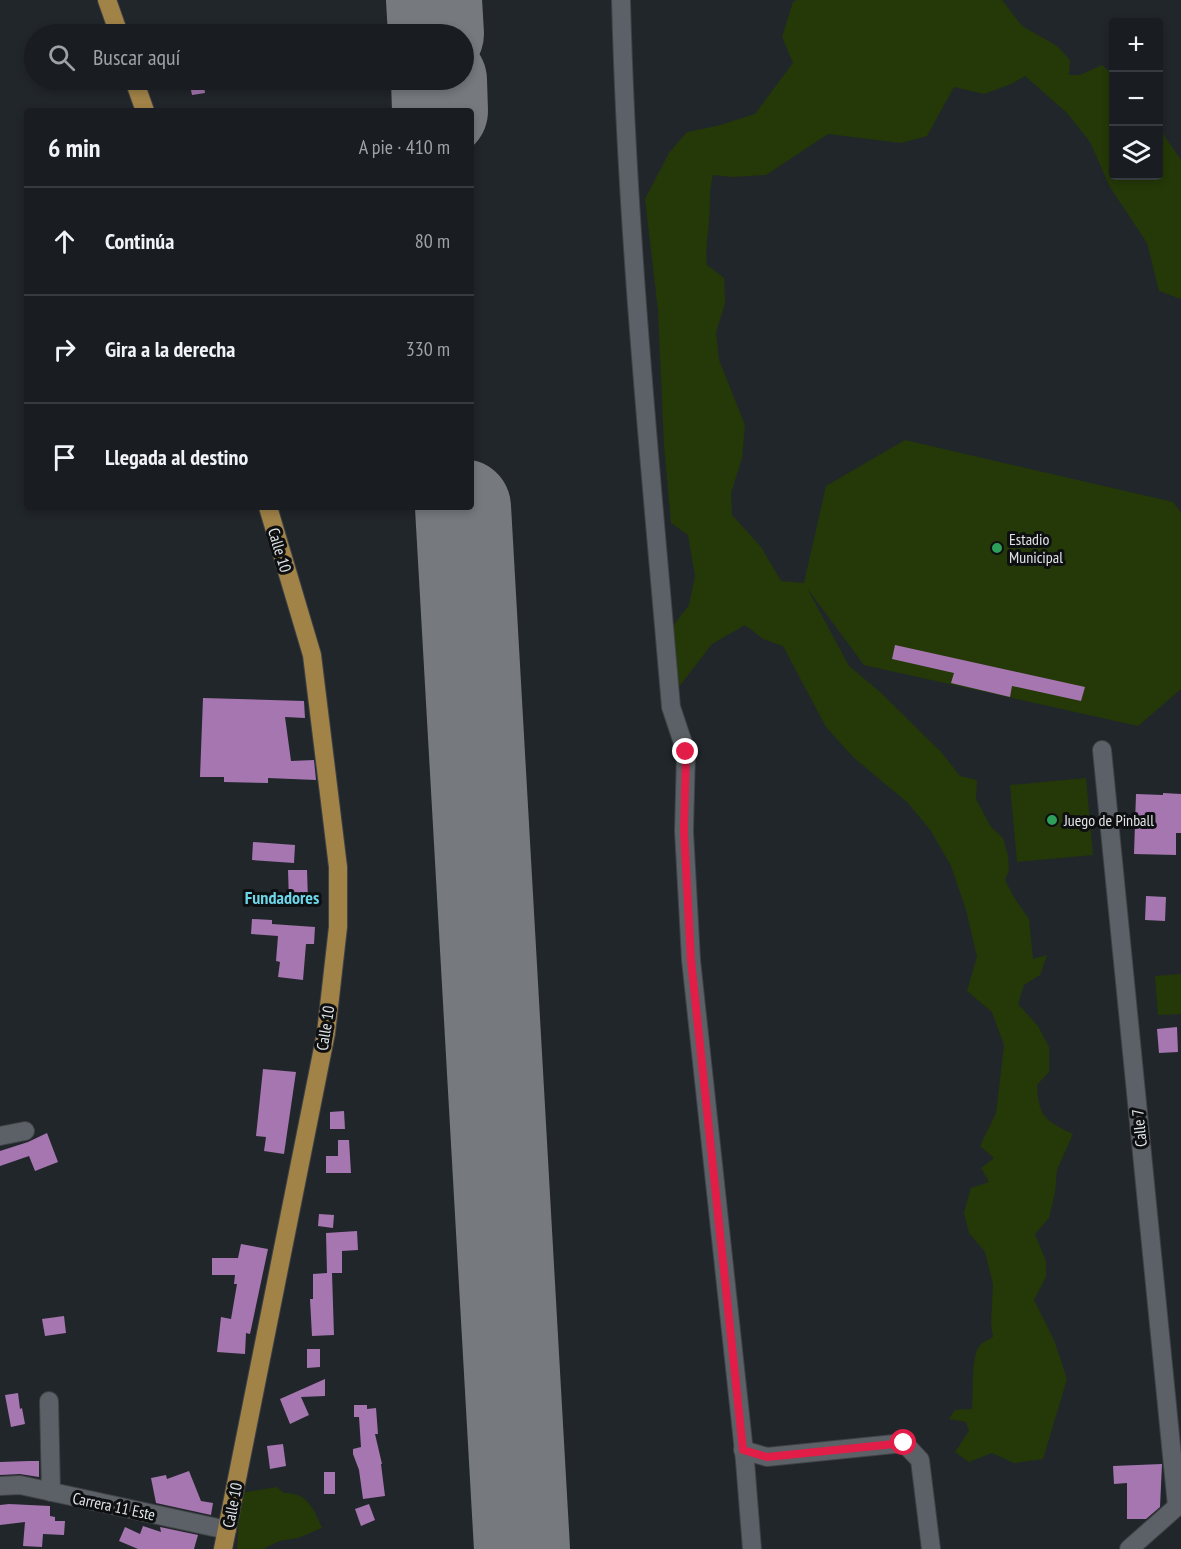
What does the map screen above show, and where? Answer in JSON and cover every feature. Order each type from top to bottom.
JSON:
[{"type":"main road","points":[[107,0],[115,24]]},
{"type":"main road","points":[[138,90],[144,108]]},
{"type":"main road","name":"Calle 10","points":[[224,1549],[326,1033],[339,927],[338,867],[312,655],[269,510]]},
{"type":"street","points":[[621,0],[637,301],[671,707],[686,752],[684,831],[691,960],[752,1549]]},
{"type":"street","name":"Calle 7","points":[[1101,750],[1179,1505]]},
{"type":"street","points":[[0,1136],[25,1131]]},
{"type":"street","points":[[49,1401],[51,1492]]},
{"type":"street","points":[[743,1450],[767,1457],[904,1443],[920,1460],[932,1549]]},
{"type":"street","name":"Carrera 11 Este","points":[[0,1486],[20,1485],[227,1530]]},
{"type":"street","points":[[1129,1549],[1179,1505]]},
{"type":"green space","points":[[797,0],[1002,0],[1022,26],[1057,46],[1070,60],[1069,75],[1080,75],[1102,65],[1109,71],[1109,180],[1163,180],[1163,133],[1181,160],[1181,299],[1159,291],[1147,243],[1110,187],[1090,142],[1067,113],[1025,76],[984,94],[954,87],[927,136],[901,143],[828,134],[766,175],[733,177],[713,175],[711,187],[706,249],[707,265],[724,278],[725,303],[716,333],[719,360],[745,425],[742,458],[731,493],[732,515],[761,547],[781,581],[804,583],[826,486],[905,440],[1173,502],[1181,513],[1181,689],[1138,726],[864,665],[807,588],[849,666],[879,691],[941,752],[960,776],[977,780],[976,799],[991,827],[1003,838],[1009,870],[1005,880],[1029,919],[1033,959],[1047,955],[1040,975],[1024,985],[1018,1004],[1038,1026],[1049,1047],[1049,1072],[1037,1085],[1039,1104],[1049,1121],[1073,1134],[1057,1170],[1055,1193],[1049,1218],[1035,1234],[1046,1261],[1046,1277],[1034,1300],[1054,1340],[1067,1379],[1043,1459],[1014,1463],[992,1453],[969,1462],[955,1452],[969,1431],[966,1422],[949,1419],[955,1410],[972,1409],[975,1357],[981,1344],[993,1337],[991,1323],[993,1284],[985,1252],[969,1233],[964,1213],[971,1188],[989,1182],[981,1168],[994,1158],[980,1146],[996,1113],[1004,1045],[992,1012],[967,991],[977,957],[966,910],[951,866],[931,831],[908,803],[853,757],[826,727],[783,646],[763,639],[745,625],[712,644],[678,688],[672,627],[689,605],[695,576],[688,535],[671,523],[664,444],[658,310],[645,199],[669,153],[687,132],[717,126],[755,114],[793,63],[782,37],[793,2]]},
{"type":"green space","name":"Juego de Pinball","points":[[1086,778],[1093,855],[1017,862],[1010,785]]},
{"type":"green space","points":[[1181,974],[1181,1014],[1158,1015],[1155,976]]},
{"type":"green space","points":[[277,1487],[284,1493],[299,1495],[309,1503],[322,1528],[298,1538],[279,1541],[263,1549],[237,1549],[240,1493]]},
{"type":"building","points":[[191,90],[205,90],[205,93],[192,95]]},
{"type":"building","points":[[895,645],[1085,687],[1081,701],[1012,686],[1010,697],[951,683],[954,673],[892,659]]},
{"type":"building","points":[[203,698],[304,701],[305,718],[285,717],[291,761],[314,760],[316,780],[268,778],[268,783],[224,782],[224,777],[200,777]]},
{"type":"building","points":[[1163,793],[1181,794],[1181,833],[1176,833],[1176,855],[1134,854],[1136,794],[1163,795]]},
{"type":"building","points":[[253,842],[295,845],[294,863],[252,860]]},
{"type":"building","points":[[288,870],[307,870],[308,902],[289,902]]},
{"type":"building","points":[[1146,896],[1166,897],[1165,921],[1145,920]]},
{"type":"building","points":[[252,919],[272,920],[272,924],[315,927],[314,944],[306,944],[303,980],[278,977],[280,962],[276,961],[278,936],[251,934]]},
{"type":"building","points":[[1177,1027],[1178,1052],[1159,1053],[1157,1029]]},
{"type":"building","points":[[263,1069],[296,1072],[284,1154],[264,1151],[266,1137],[256,1136]]},
{"type":"building","points":[[344,1111],[345,1129],[330,1129],[330,1112]]},
{"type":"building","points":[[47,1133],[58,1162],[35,1171],[29,1156],[0,1166],[0,1151]]},
{"type":"building","points":[[338,1140],[349,1140],[351,1173],[326,1173],[326,1156],[338,1156]]},
{"type":"building","points":[[319,1214],[334,1215],[333,1228],[318,1226]]},
{"type":"building","points":[[357,1231],[358,1250],[342,1251],[342,1273],[332,1273],[334,1335],[312,1336],[310,1299],[313,1299],[313,1274],[327,1273],[326,1233]]},
{"type":"building","points":[[241,1244],[268,1249],[250,1334],[246,1333],[245,1354],[217,1352],[221,1317],[231,1319],[237,1284],[234,1284],[235,1275],[212,1275],[212,1258],[238,1258]]},
{"type":"building","points":[[64,1316],[66,1333],[45,1336],[42,1319]]},
{"type":"building","points":[[307,1349],[320,1349],[320,1367],[307,1368]]},
{"type":"building","points":[[325,1379],[325,1396],[301,1397],[309,1415],[290,1424],[280,1399]]},
{"type":"building","points":[[18,1393],[25,1424],[11,1427],[5,1395]]},
{"type":"building","points":[[354,1405],[367,1405],[367,1409],[376,1408],[378,1434],[375,1434],[382,1464],[385,1496],[363,1499],[359,1470],[353,1454],[353,1449],[361,1447],[359,1417],[354,1417]]},
{"type":"building","points":[[283,1444],[286,1466],[270,1469],[267,1446]]},
{"type":"building","points":[[39,1461],[39,1477],[20,1474],[0,1475],[0,1462]]},
{"type":"building","points":[[1162,1464],[1160,1507],[1146,1519],[1127,1519],[1127,1483],[1114,1484],[1113,1466]]},
{"type":"building","points":[[189,1471],[201,1501],[213,1503],[211,1515],[156,1503],[151,1478],[166,1475],[167,1479]]},
{"type":"building","points":[[324,1472],[335,1472],[335,1494],[324,1494]]},
{"type":"building","points":[[369,1504],[375,1520],[361,1526],[355,1509]]},
{"type":"building","points":[[0,1505],[50,1506],[50,1516],[55,1517],[55,1521],[65,1521],[64,1535],[43,1534],[42,1547],[23,1546],[25,1522],[0,1525]]},
{"type":"building","points":[[143,1526],[161,1532],[160,1527],[198,1535],[194,1549],[138,1549],[119,1541],[125,1527],[140,1534]]},
{"type":"runway","points":[[434,0],[435,24]]},
{"type":"runway","points":[[439,90],[440,108]]},
{"type":"runway","points":[[463,510],[522,1549]]},
{"type":"place","name":"Estadio Municipal","points":[[997,548]]},
{"type":"place","name":"Juego de Pinball","points":[[1052,820]]},
{"type":"district","name":"Fundadores","points":[[282,897]]},
{"type":"route","points":[[686,752],[684,831],[691,960],[743,1450],[767,1457],[904,1443]]}]
